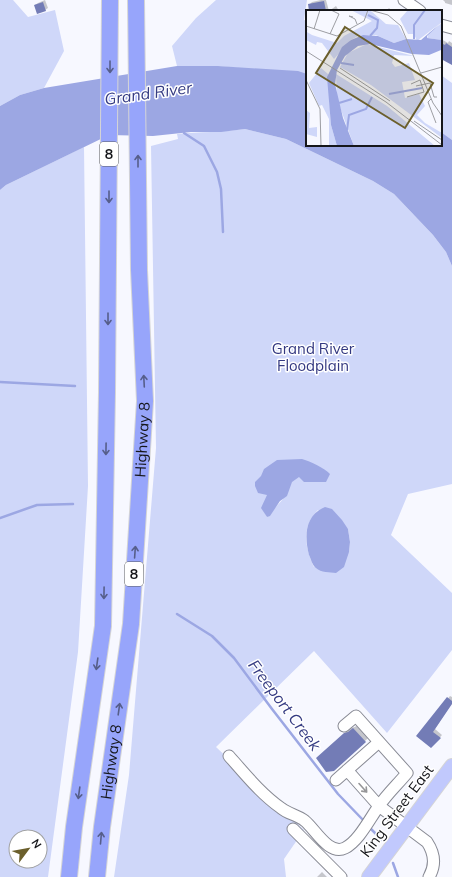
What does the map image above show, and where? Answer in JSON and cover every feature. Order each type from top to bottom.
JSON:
[{"type":"highway","name":"Highway 8","points":[[69,877],[74,827],[103,626],[110,0]]},
{"type":"highway","name":"Highway 8","points":[[97,877],[102,827],[131,624],[145,401],[139,270],[136,0]]},
{"type":"main road","name":"King Street East","points":[[369,877],[452,766]]},
{"type":"street","points":[[404,0],[419,10]]},
{"type":"street","points":[[442,25],[452,28]]},
{"type":"street","points":[[229,756],[278,806],[305,820],[316,834],[333,849],[339,850],[350,844],[368,824],[379,806],[407,773],[356,716],[344,726]]},
{"type":"street","points":[[336,780],[379,742]]},
{"type":"street","points":[[347,770],[379,806],[427,842],[432,849],[434,858],[434,866],[429,877]]},
{"type":"street","points":[[293,829],[341,877]]},
{"type":"green space","points":[[0,0],[13,0],[28,17],[55,10],[64,51],[44,88],[20,95],[0,106]]},
{"type":"green space","points":[[216,0],[307,0],[304,20],[306,21],[306,75],[218,66],[177,66],[172,46],[196,18]]},
{"type":"green space","points":[[442,76],[452,83],[452,140],[442,133]]},
{"type":"green space","name":"Grand River Floodplain","points":[[245,129],[286,139],[373,181],[394,194],[433,235],[446,252],[452,266],[452,484],[408,494],[391,535],[452,593],[452,650],[387,733],[314,651],[216,747],[304,830],[284,859],[286,877],[114,877],[129,775],[156,448],[151,146],[178,139],[177,134]],"holes":[[[283,499],[267,517],[262,508]],[[318,510],[348,529],[350,542],[349,552],[314,567],[308,552],[306,537],[309,523]]]},
{"type":"green space","points":[[84,147],[88,486],[78,652],[48,877],[0,877],[0,190],[6,185]]},
{"type":"water","name":"Grand River","points":[[177,66],[218,66],[298,71],[306,74],[306,146],[442,146],[442,133],[452,140],[452,266],[446,252],[433,235],[394,194],[373,181],[286,139],[245,129],[153,136],[109,135],[6,185],[0,190],[0,106],[20,95],[44,88]]},
{"type":"water","points":[[302,459],[317,465],[328,472],[330,474],[326,482],[304,482],[299,477],[292,482],[287,496],[280,501],[270,516],[267,517],[261,508],[267,495],[258,493],[255,482],[261,476],[264,469],[277,460]]},
{"type":"water","points":[[325,507],[332,509],[348,529],[350,542],[349,552],[344,567],[336,573],[318,570],[312,562],[307,548],[307,534],[310,521],[313,515]]},
{"type":"building","points":[[324,1],[326,10],[309,10],[308,4]]},
{"type":"building","points":[[43,2],[46,11],[37,14],[34,5]]},
{"type":"building","points":[[446,43],[452,47],[452,65],[442,60],[442,44],[445,45]]},
{"type":"building","points":[[447,697],[452,701],[452,704],[433,732],[441,738],[431,748],[416,736]]},
{"type":"building","points":[[353,728],[366,742],[334,771],[326,772],[316,758],[344,733]]},
{"type":"waterway","points":[[184,133],[204,146],[217,172],[221,189],[223,232]]},
{"type":"waterway","points":[[0,382],[75,386]]},
{"type":"waterway","name":"Freeport Creek","points":[[0,518],[37,505],[73,504]]},
{"type":"waterway","name":"Freeport Creek","points":[[177,614],[212,636],[234,658],[338,794],[364,821]]},
{"type":"waterway","name":"Freeport Creek","points":[[370,828],[382,840]]},
{"type":"waterway","points":[[393,863],[398,877]]}]
